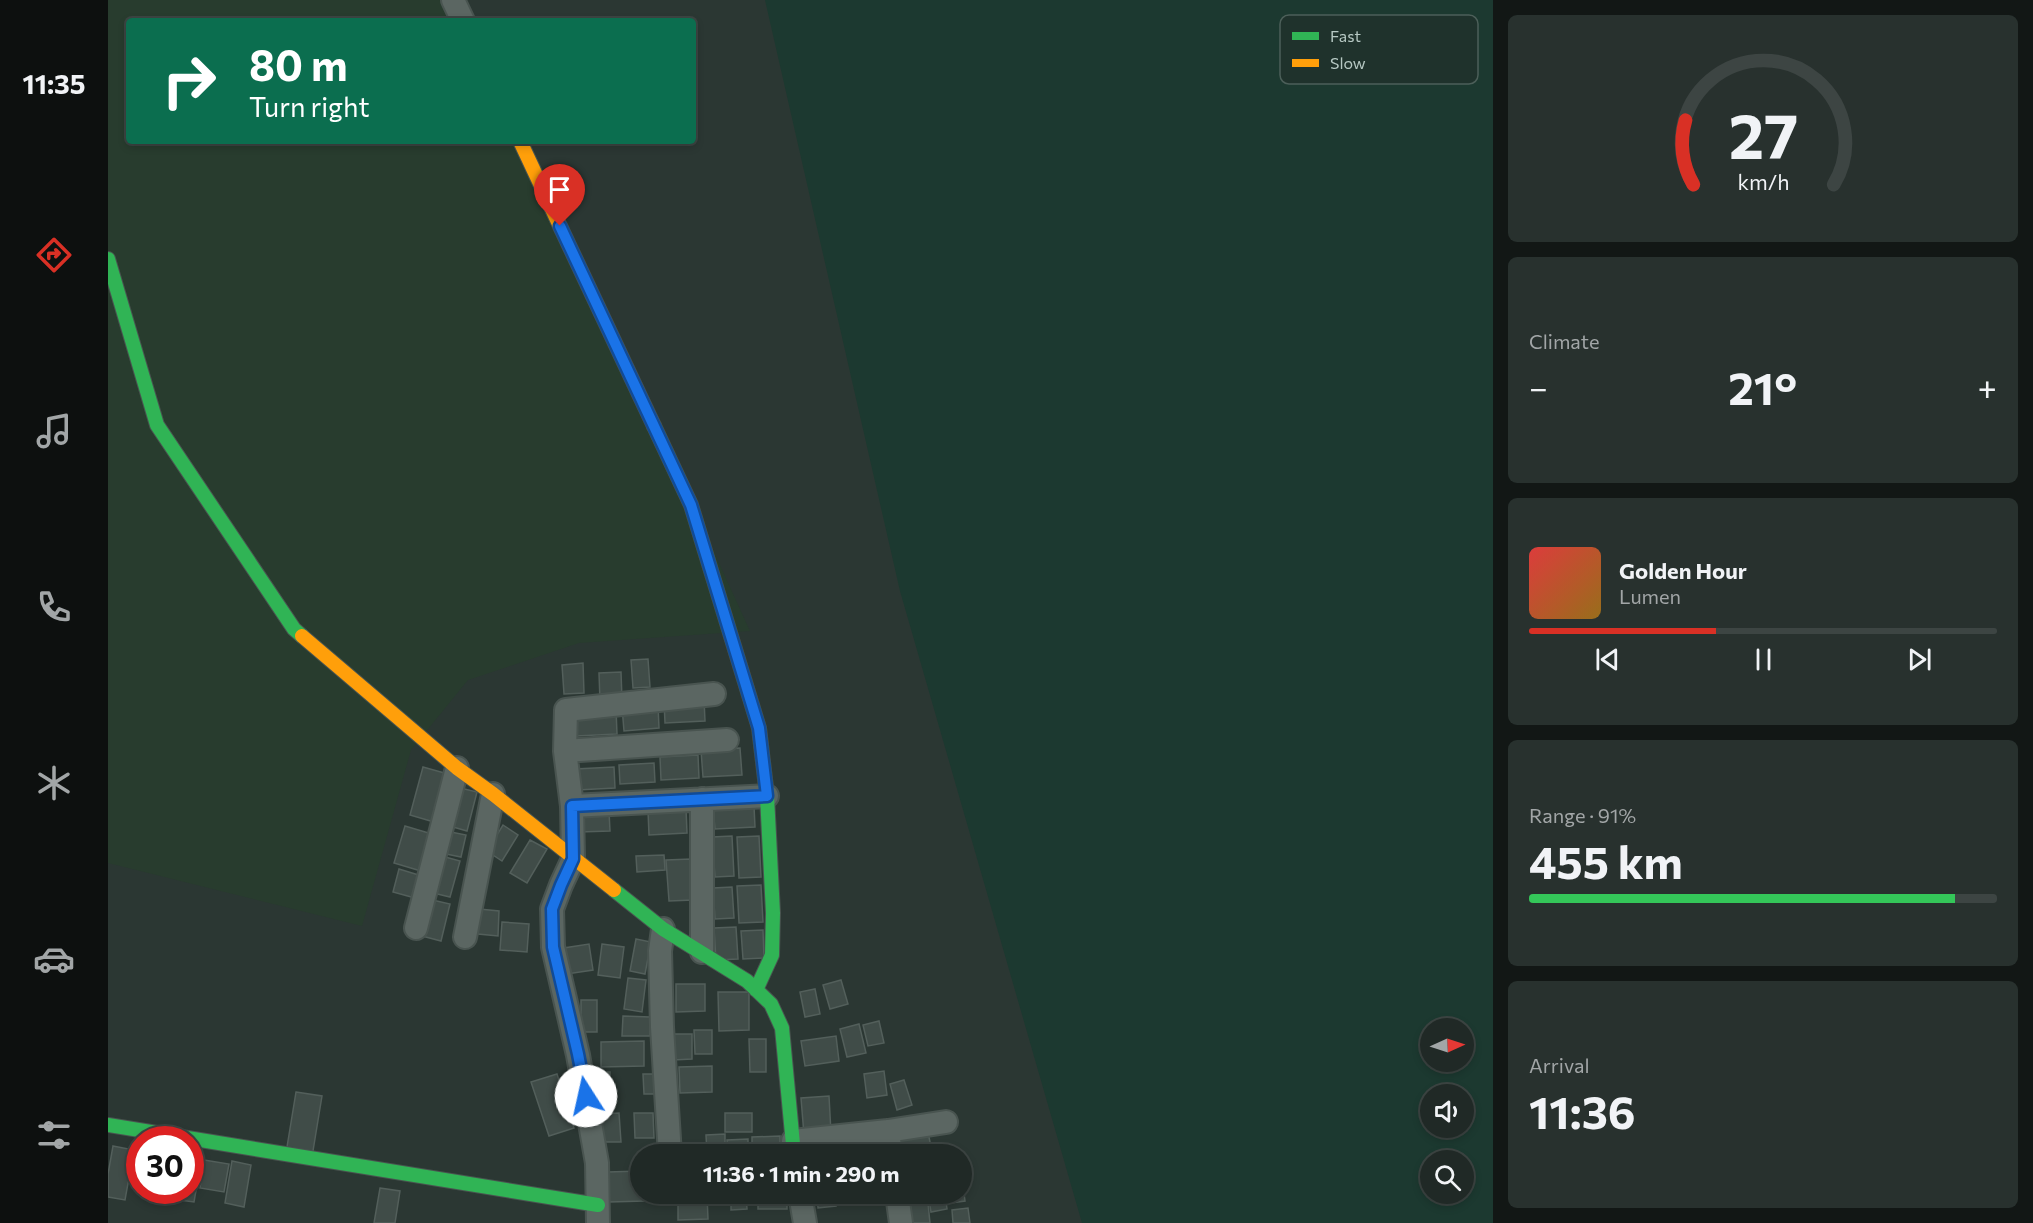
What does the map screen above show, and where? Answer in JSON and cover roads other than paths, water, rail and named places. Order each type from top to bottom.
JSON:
[{"type":"street","points":[[453,0],[462,18]]},
{"type":"street","points":[[521,144],[691,505],[759,728],[767,796],[773,914],[772,955],[756,990]]},
{"type":"street","points":[[108,259],[157,425],[294,629],[457,768],[663,929],[747,981],[771,1004],[782,1028],[794,1144]]},
{"type":"street","points":[[108,1125],[598,1214],[597,1163],[578,1054],[553,947],[552,909],[573,859],[572,806],[565,751],[566,710],[714,694]]},
{"type":"street","points":[[565,751],[727,740]]},
{"type":"street","points":[[416,928],[457,768]]},
{"type":"street","points":[[465,937],[493,794]]},
{"type":"street","points":[[572,806],[767,796]]},
{"type":"street","points":[[702,799],[702,952]]},
{"type":"street","points":[[663,929],[660,951],[662,1027],[669,1144]]},
{"type":"street","points":[[816,1144],[946,1122]]},
{"type":"street","points":[[888,1131],[890,1144]]},
{"type":"street","points":[[802,1204],[805,1223]]},
{"type":"street","points":[[898,1204],[901,1223]]}]
